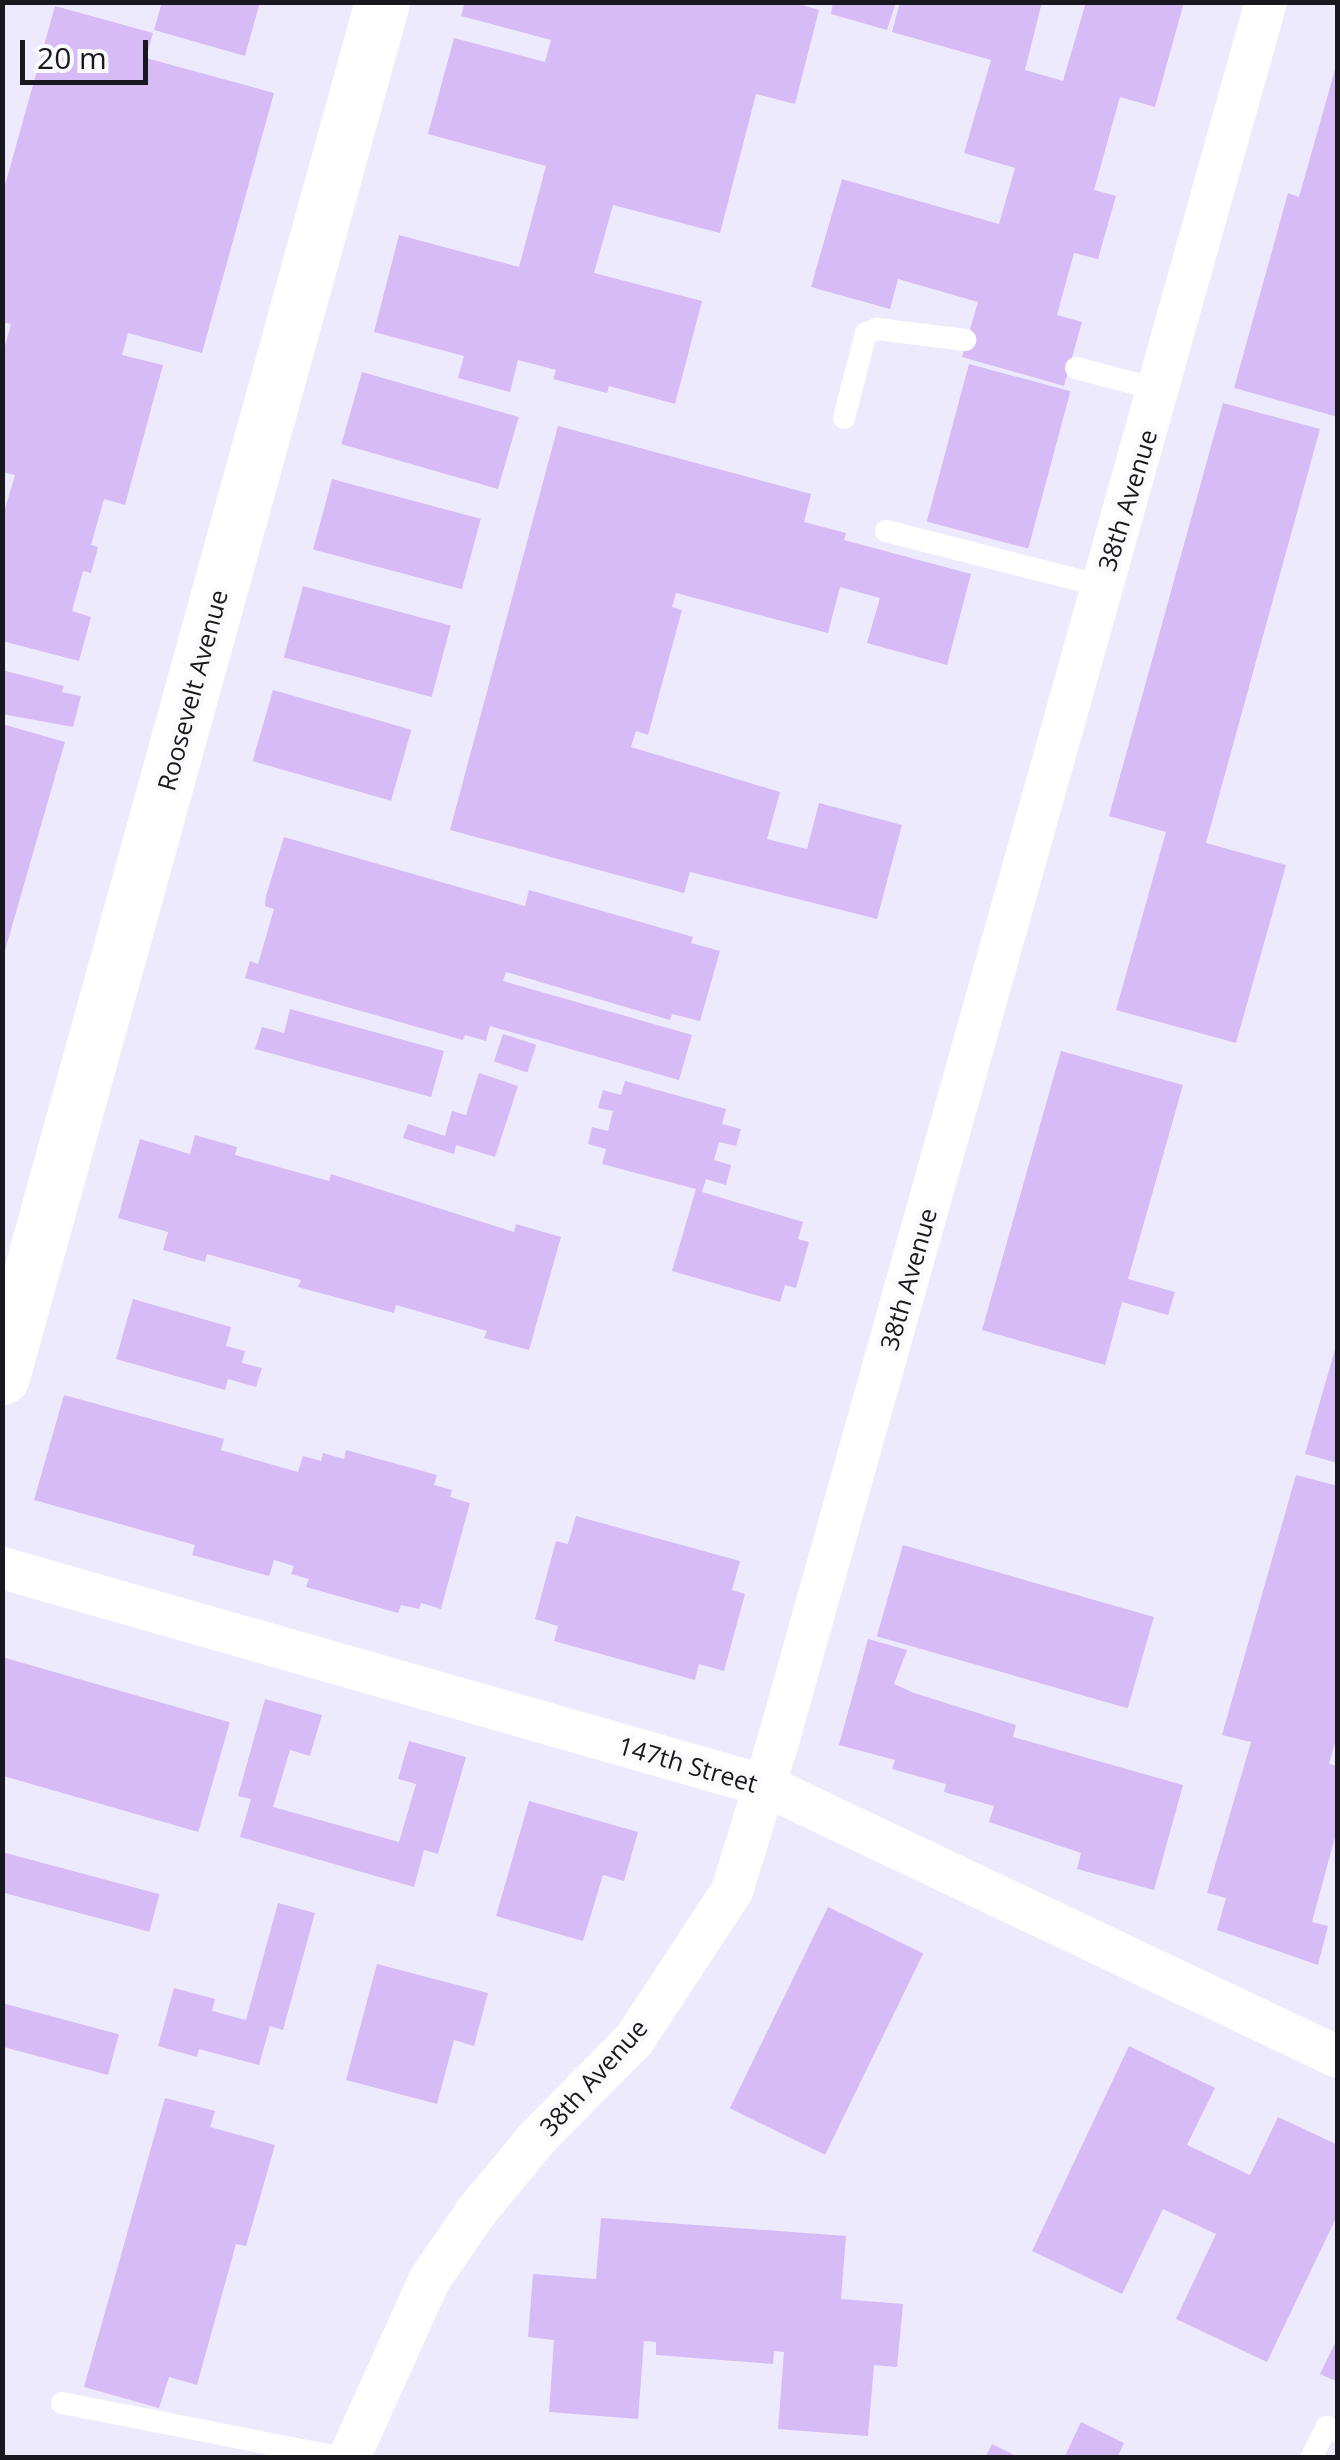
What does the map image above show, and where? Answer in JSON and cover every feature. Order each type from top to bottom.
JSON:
[{"type":"street","name":"Roosevelt Avenue","points":[[2,1376],[382,2]]},
{"type":"street","name":"38th Avenue","points":[[346,2458],[430,2278],[476,2212],[538,2137],[634,2040],[732,1891],[766,1786],[1266,2]]},
{"type":"street","name":"147th Street","points":[[2,1568],[766,1786],[1338,2058]]},
{"type":"lane","points":[[844,418],[866,333],[877,329],[964,340]]},
{"type":"lane","points":[[1076,368],[1160,390]]},
{"type":"lane","points":[[886,531],[1101,586]]},
{"type":"lane","points":[[62,2404],[346,2458]]},
{"type":"lane","points":[[1311,2458],[1326,2426],[1338,2432]]},
{"type":"building","points":[[162,2],[260,2],[245,56],[154,30]]},
{"type":"building","points":[[465,2],[793,2],[819,10],[795,104],[756,94],[720,233],[613,205],[594,273],[702,301],[675,404],[609,386],[607,393],[553,379],[556,370],[518,360],[510,392],[458,378],[464,356],[374,332],[399,235],[519,267],[546,166],[428,134],[454,38],[545,62],[551,40],[461,16]]},
{"type":"building","points":[[833,2],[896,2],[887,30],[831,14]]},
{"type":"building","points":[[900,2],[1042,2],[1025,70],[1063,81],[1086,2],[1184,2],[1155,107],[1120,97],[1094,190],[1116,196],[1098,259],[1074,253],[1057,315],[1082,322],[1064,386],[962,357],[978,302],[898,279],[890,309],[811,287],[842,179],[999,224],[1015,168],[964,153],[991,60],[892,32]]},
{"type":"building","points":[[55,6],[153,33],[146,58],[274,93],[202,353],[128,333],[122,355],[163,365],[125,505],[104,499],[91,545],[98,547],[91,573],[83,571],[72,611],[91,617],[79,661],[2,641],[2,519],[15,475],[2,472],[2,357],[11,324],[2,322],[2,196]]},
{"type":"building","points":[[1338,59],[1338,417],[1234,388],[1288,193],[1299,197]]},
{"type":"building","points":[[969,364],[1070,391],[1028,549],[927,521]]},
{"type":"building","points":[[362,372],[519,417],[498,489],[341,444]]},
{"type":"building","points":[[1223,403],[1320,429],[1206,843],[1286,865],[1236,1043],[1116,1010],[1166,832],[1109,816]]},
{"type":"building","points":[[558,426],[811,494],[804,522],[846,533],[844,540],[971,574],[947,665],[867,643],[880,598],[840,587],[828,633],[676,593],[672,607],[682,610],[648,735],[636,731],[631,747],[780,792],[767,839],[807,849],[819,803],[902,825],[877,919],[690,872],[684,893],[450,830]]},
{"type":"building","points":[[332,479],[481,519],[462,589],[313,550]]},
{"type":"building","points":[[303,586],[451,626],[432,697],[284,657]]},
{"type":"building","points":[[2,670],[64,686],[62,692],[81,696],[73,727],[2,714]]},
{"type":"building","points":[[273,690],[411,730],[391,801],[253,761]]},
{"type":"building","points":[[2,724],[65,742],[4,954],[2,954]]},
{"type":"building","points":[[284,837],[525,906],[529,890],[693,937],[691,943],[720,951],[700,1021],[672,1014],[670,1020],[506,972],[503,981],[692,1035],[679,1080],[490,1026],[486,1041],[465,1035],[463,1040],[245,978],[250,961],[258,964],[274,909],[265,906],[266,896]]},
{"type":"building","points":[[290,1009],[444,1051],[431,1097],[255,1049],[262,1027],[284,1033]]},
{"type":"building","points":[[503,1034],[536,1045],[527,1072],[494,1062]]},
{"type":"building","points":[[1061,1051],[1183,1085],[1128,1279],[1175,1292],[1168,1315],[1122,1302],[1105,1365],[982,1330]]},
{"type":"building","points":[[479,1073],[518,1086],[495,1157],[456,1145],[454,1154],[403,1138],[408,1124],[445,1136],[452,1111],[466,1115]]},
{"type":"building","points":[[625,1081],[726,1109],[722,1124],[741,1129],[736,1146],[719,1142],[714,1160],[731,1165],[726,1185],[706,1179],[702,1192],[803,1222],[798,1239],[809,1242],[796,1288],[785,1285],[780,1302],[672,1271],[696,1189],[602,1164],[606,1149],[588,1144],[592,1127],[608,1131],[613,1111],[598,1108],[603,1090],[621,1095]]},
{"type":"building","points":[[195,1135],[237,1147],[235,1155],[329,1181],[331,1174],[514,1232],[516,1224],[561,1237],[529,1350],[484,1338],[487,1331],[396,1305],[394,1313],[298,1287],[301,1280],[207,1254],[205,1262],[163,1250],[168,1232],[118,1218],[140,1139],[190,1154]]},
{"type":"building","points":[[133,1299],[231,1327],[226,1346],[245,1351],[242,1363],[262,1368],[256,1387],[228,1379],[225,1390],[116,1359]]},
{"type":"building","points":[[1338,1339],[1338,1463],[1305,1454]]},
{"type":"building","points":[[64,1395],[224,1439],[221,1450],[298,1472],[303,1456],[321,1461],[323,1453],[344,1459],[346,1450],[437,1475],[434,1485],[452,1490],[450,1497],[470,1503],[441,1609],[421,1603],[419,1609],[401,1605],[398,1613],[306,1587],[309,1579],[291,1574],[294,1566],[274,1560],[269,1576],[192,1555],[195,1545],[34,1500]]},
{"type":"building","points":[[1296,1475],[1338,1486],[1338,1732],[1329,1764],[1338,1766],[1338,1826],[1312,1922],[1328,1926],[1318,1965],[1217,1930],[1226,1898],[1207,1893],[1251,1742],[1222,1735]]},
{"type":"building","points":[[576,1516],[740,1561],[732,1590],[745,1594],[724,1671],[699,1664],[695,1680],[554,1641],[558,1626],[535,1619],[556,1541],[568,1544]]},
{"type":"building","points":[[903,1545],[1154,1617],[1128,1708],[877,1636]]},
{"type":"building","points":[[868,1639],[907,1650],[894,1684],[1016,1725],[1013,1737],[1183,1785],[1154,1890],[1077,1869],[1081,1853],[989,1822],[994,1806],[944,1792],[946,1784],[892,1769],[895,1760],[839,1745]]},
{"type":"building","points":[[2,1657],[230,1722],[198,1832],[2,1776]]},
{"type":"building","points":[[265,1699],[322,1715],[310,1756],[290,1750],[273,1807],[399,1842],[416,1784],[398,1779],[409,1741],[466,1757],[438,1854],[424,1850],[414,1887],[240,1837],[251,1799],[238,1796]]},
{"type":"building","points":[[529,1801],[638,1832],[624,1881],[603,1875],[583,1941],[496,1916]]},
{"type":"building","points":[[2,1852],[159,1894],[149,1932],[2,1892]]},
{"type":"building","points":[[278,1903],[315,1913],[283,2030],[270,2026],[259,2065],[199,2049],[197,2057],[158,2046],[174,1988],[215,1999],[212,2011],[246,2020]]},
{"type":"building","points":[[828,1907],[923,1953],[825,2155],[730,2108]]},
{"type":"building","points":[[377,1964],[488,1993],[474,2046],[454,2040],[437,2104],[346,2080]]},
{"type":"building","points":[[2,2003],[119,2034],[108,2075],[2,2046]]},
{"type":"building","points":[[1129,2046],[1215,2088],[1187,2145],[1250,2175],[1278,2117],[1338,2145],[1338,2214],[1267,2362],[1176,2319],[1216,2234],[1163,2209],[1122,2294],[1032,2251]]},
{"type":"building","points":[[165,2098],[215,2111],[210,2127],[275,2145],[246,2246],[236,2244],[197,2385],[169,2377],[159,2408],[84,2387]]},
{"type":"building","points":[[601,2218],[846,2236],[841,2299],[903,2304],[897,2367],[874,2365],[868,2436],[778,2429],[784,2352],[774,2351],[773,2364],[656,2355],[656,2342],[644,2341],[638,2419],[549,2412],[554,2340],[528,2337],[533,2274],[596,2279]]},
{"type":"building","points":[[1338,2337],[1338,2382],[1320,2374]]},
{"type":"building","points":[[1081,2422],[1124,2443],[1117,2458],[1064,2458]]},
{"type":"building","points":[[992,2444],[1020,2458],[985,2458]]}]
